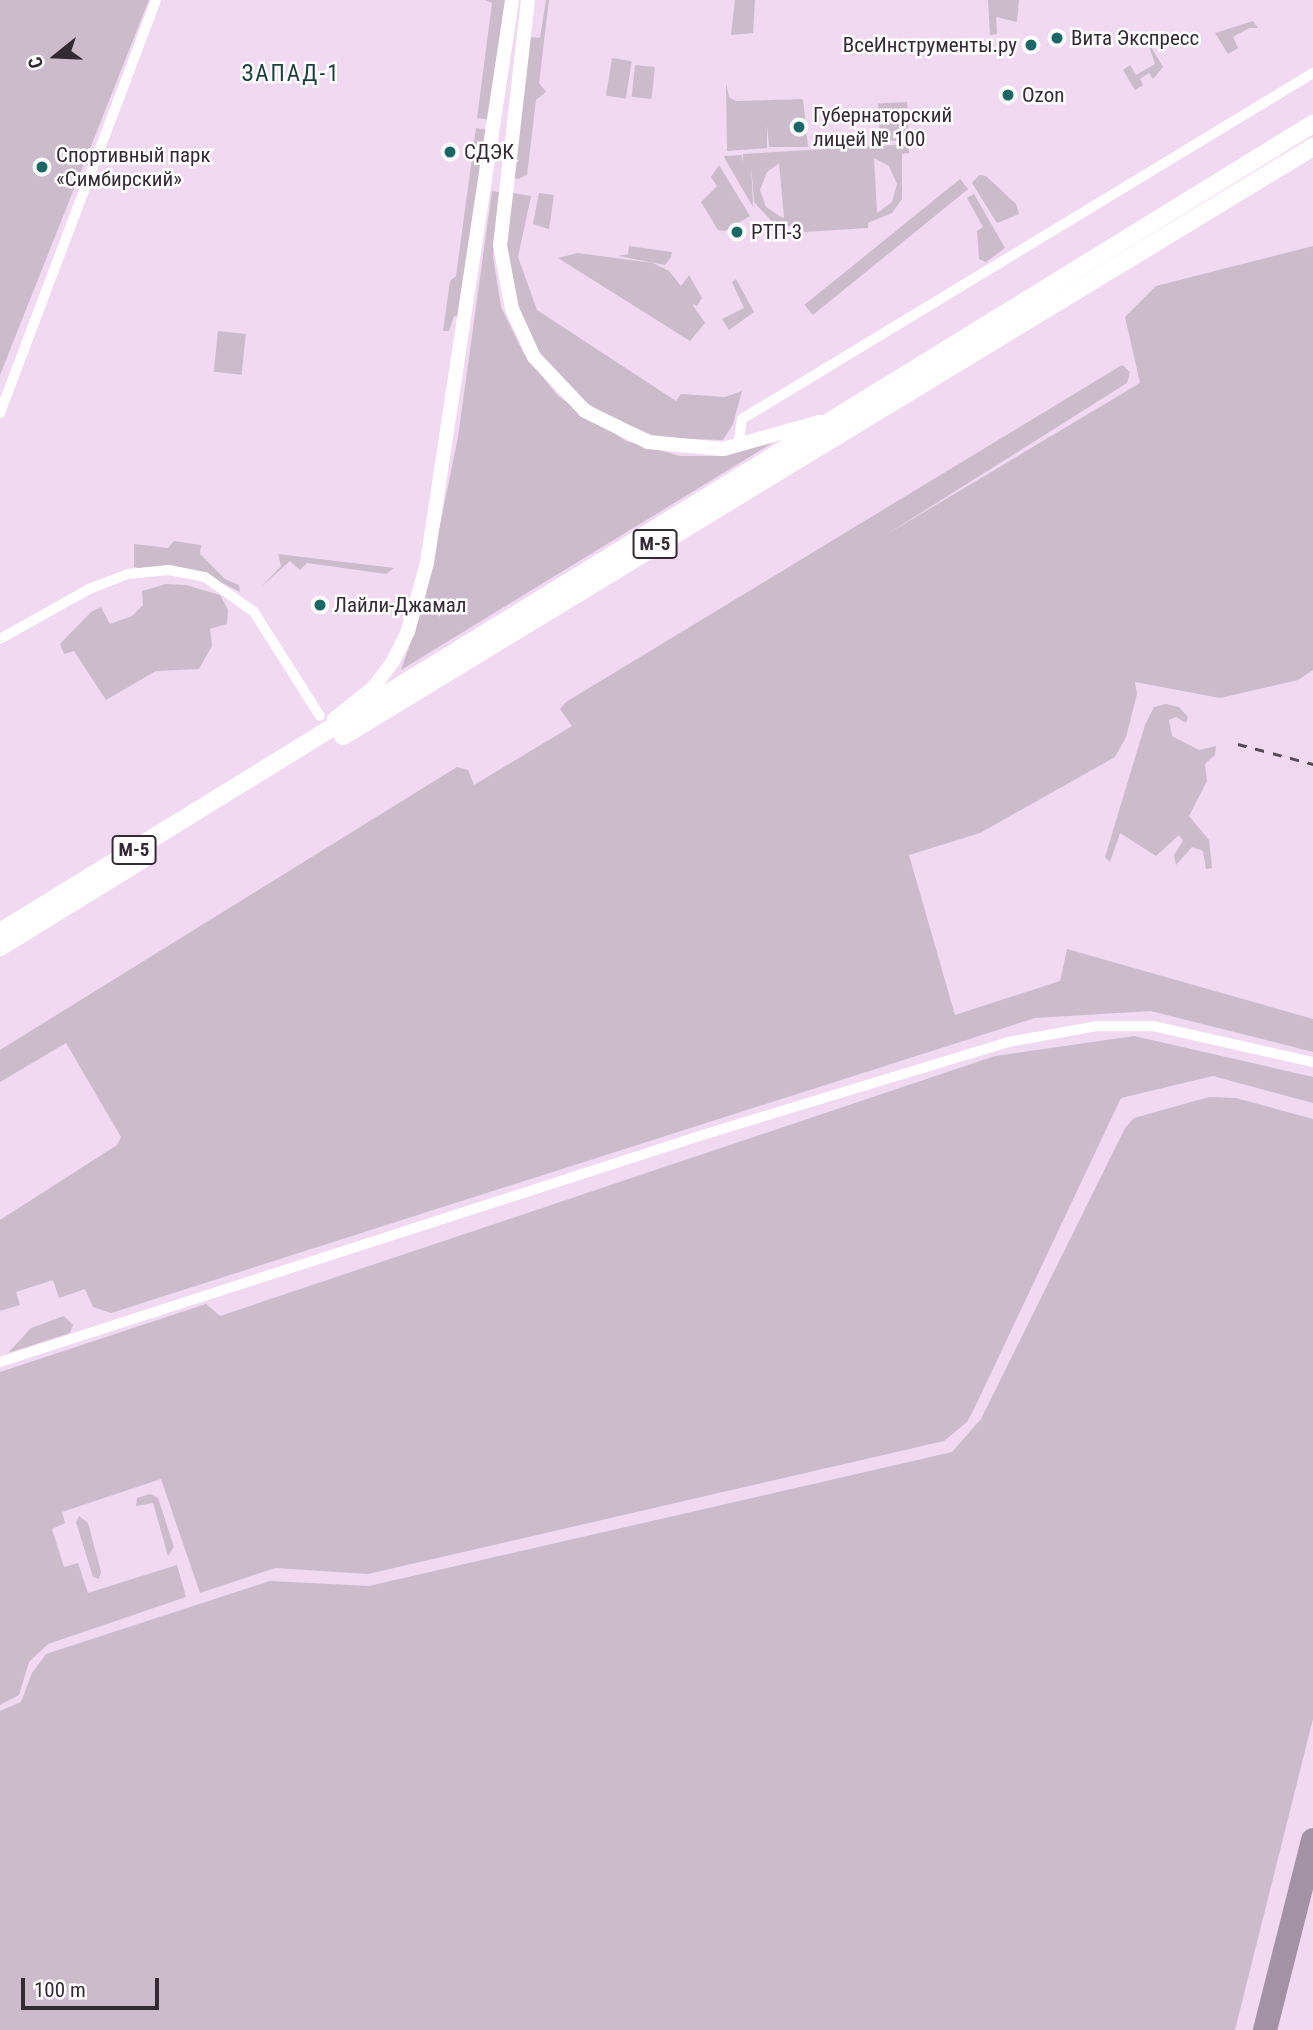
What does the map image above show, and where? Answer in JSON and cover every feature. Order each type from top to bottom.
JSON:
[{"type":"highway","name":"М-5","points":[[0,947],[80,891],[268,768],[1313,124]]},
{"type":"highway","name":"М-5","points":[[0,932],[80,891],[1313,147]]},
{"type":"street","points":[[0,413],[156,0]]},
{"type":"street","points":[[268,768],[373,688],[408,631],[438,507],[488,186],[512,0]]},
{"type":"street","points":[[528,0],[504,188],[500,245],[509,299],[534,357],[557,384],[606,424],[648,442],[698,449],[738,447],[834,417]]},
{"type":"street","points":[[738,447],[742,419],[1313,73]]},
{"type":"street","points":[[488,186],[504,188]]},
{"type":"street","points":[[0,639],[89,589],[128,574],[169,570],[205,576],[254,612],[320,716]]},
{"type":"street","points":[[0,1362],[722,1129],[1020,1040],[1097,1026],[1153,1026],[1313,1062]]},
{"type":"shaded area","name":"Спортивный парк «Симбирский»","points":[[0,0],[149,0],[0,375]]},
{"type":"shaded area","points":[[485,0],[505,0],[491,120],[477,118],[492,3]]},
{"type":"shaded area","points":[[546,0],[549,0],[539,83],[546,92],[536,100],[527,175],[518,179],[513,178],[522,71],[531,37],[540,38]]},
{"type":"shaded area","points":[[735,0],[755,0],[753,33],[731,35]]},
{"type":"shaded area","points":[[988,0],[1019,0],[1017,22],[996,17],[997,34],[990,35]]},
{"type":"shaded area","points":[[1253,21],[1258,28],[1249,28],[1233,37],[1238,48],[1228,54],[1215,33]]},
{"type":"shaded area","points":[[1147,40],[1163,67],[1153,79],[1149,73],[1140,79],[1143,85],[1135,90],[1123,70],[1130,65],[1136,75],[1155,64]]},
{"type":"shaded area","points":[[612,58],[632,61],[626,99],[606,96]]},
{"type":"shaded area","points":[[635,65],[655,67],[652,99],[632,97]]},
{"type":"shaded area","points":[[726,83],[729,97],[736,101],[803,99],[808,147],[769,147],[767,125],[767,148],[727,151]]},
{"type":"shaded area","points":[[907,102],[909,140],[880,141],[878,104]]},
{"type":"shaded area","points":[[476,128],[489,130],[459,317],[454,316],[449,331],[443,331],[450,281],[456,276]]},
{"type":"shaded area","points":[[909,144],[909,153],[902,154],[902,199],[892,213],[868,223],[868,228],[804,232],[803,227],[775,225],[754,202],[751,163],[753,207],[724,156],[742,155],[743,164],[743,154]],"holes":[[[874,158],[889,166],[897,184],[892,202],[877,213]],[[779,163],[784,217],[783,218],[766,207],[760,190],[767,172]]]},
{"type":"shaded area","points":[[719,165],[750,216],[725,231],[718,230],[701,202],[717,186],[711,177]]},
{"type":"shaded area","points":[[979,175],[986,176],[1016,204],[1019,214],[997,223],[972,183]]},
{"type":"shaded area","points":[[960,179],[968,189],[813,315],[805,305]]},
{"type":"shaded area","points":[[492,191],[499,192],[493,256],[501,307],[524,354],[558,396],[626,441],[680,456],[726,456],[774,442],[401,670],[424,604],[458,437]]},
{"type":"shaded area","points":[[513,193],[531,196],[518,257],[537,310],[676,401],[681,394],[725,397],[742,391],[733,424],[723,440],[659,438],[605,415],[586,402],[536,349],[517,308],[505,260]]},
{"type":"shaded area","points":[[539,193],[554,195],[549,229],[533,224]]},
{"type":"shaded area","points":[[974,194],[1005,248],[986,262],[979,259],[977,231],[983,227],[967,198]]},
{"type":"shaded area","points":[[629,246],[672,252],[671,257],[665,265],[618,256],[628,254]]},
{"type":"shaded area","points":[[1313,246],[1313,670],[1298,680],[1220,698],[1135,682],[1137,694],[1126,737],[1115,757],[980,833],[909,855],[955,1015],[1060,981],[1067,949],[1313,1019],[1313,1052],[1151,1011],[1035,1018],[111,1313],[93,1307],[85,1289],[59,1298],[53,1280],[16,1292],[20,1305],[0,1311],[0,1220],[117,1145],[121,1137],[66,1043],[0,1082],[0,1050],[457,767],[468,770],[474,785],[572,726],[560,709],[566,702],[1122,365],[1130,372],[1127,383],[884,536],[1140,383],[1125,317],[1156,286]]},
{"type":"shaded area","points":[[578,253],[653,263],[669,271],[681,286],[689,275],[702,298],[697,306],[692,304],[705,323],[690,341],[558,258]]},
{"type":"shaded area","points":[[736,279],[754,312],[729,330],[722,319],[744,308],[732,282]]},
{"type":"shaded area","points":[[218,331],[246,334],[242,375],[214,372]]},
{"type":"shaded area","points":[[174,541],[201,545],[200,554],[225,579],[239,585],[240,592],[224,584],[134,567],[134,544],[168,548]]},
{"type":"shaded area","points":[[278,554],[394,568],[386,574],[307,563],[300,570],[290,561],[261,587],[281,566]]},
{"type":"shaded area","points":[[166,584],[186,585],[220,595],[228,610],[227,624],[210,629],[212,646],[199,669],[156,671],[106,700],[74,651],[64,654],[60,644],[91,612],[101,607],[110,624],[132,616],[143,605],[142,591]]},
{"type":"shaded area","points":[[1166,704],[1179,707],[1188,717],[1186,723],[1176,717],[1169,720],[1172,736],[1199,750],[1216,746],[1215,755],[1205,764],[1207,781],[1189,816],[1209,840],[1212,868],[1206,869],[1203,851],[1192,847],[1176,865],[1174,855],[1183,841],[1179,835],[1156,856],[1120,833],[1110,862],[1105,857],[1145,725],[1154,707]]},
{"type":"shaded area","points":[[1134,1036],[1313,1077],[1313,1103],[1213,1076],[1121,1098],[974,1409],[967,1422],[944,1441],[368,1574],[275,1568],[200,1593],[161,1479],[62,1512],[65,1523],[52,1529],[64,1567],[78,1563],[88,1593],[177,1565],[186,1597],[48,1644],[29,1662],[19,1695],[0,1705],[0,1372],[206,1304],[220,1316],[995,1056]]},
{"type":"shaded area","points":[[1209,1097],[1236,1098],[1313,1119],[1313,1719],[1235,2030],[0,2030],[0,1711],[21,1702],[32,1673],[46,1654],[270,1581],[369,1586],[952,1452],[981,1419],[1125,1128],[1134,1118]]},
{"type":"shaded area","points":[[64,1316],[73,1325],[70,1333],[8,1353],[31,1328]]},
{"type":"shaded area","points":[[150,1494],[158,1498],[174,1547],[168,1556],[153,1503],[136,1506],[137,1498]]},
{"type":"shaded area","points":[[79,1516],[88,1523],[101,1572],[99,1579],[93,1577],[76,1522]]},
{"type":"taxiway","points":[[1265,2030],[1313,1840]]},
{"type":"railway","points":[[1238,744],[1313,764]]},
{"type":"place","name":"Вита Экспресс","points":[[1057,38]]},
{"type":"place","name":"ВсеИнструменты.ру","points":[[1031,45]]},
{"type":"place","name":"Ozon","points":[[1008,95]]},
{"type":"place","name":"Губернаторский лицей № 100","points":[[799,127]]},
{"type":"place","name":"СДЭК","points":[[450,152]]},
{"type":"place","name":"Спортивный парк «Симбирский»","points":[[42,167]]},
{"type":"place","name":"РТП-3","points":[[737,232]]},
{"type":"place","name":"Лайли-Джамал","points":[[320,605]]},
{"type":"district","name":"ЗАПАД-1","points":[[291,74]]}]
